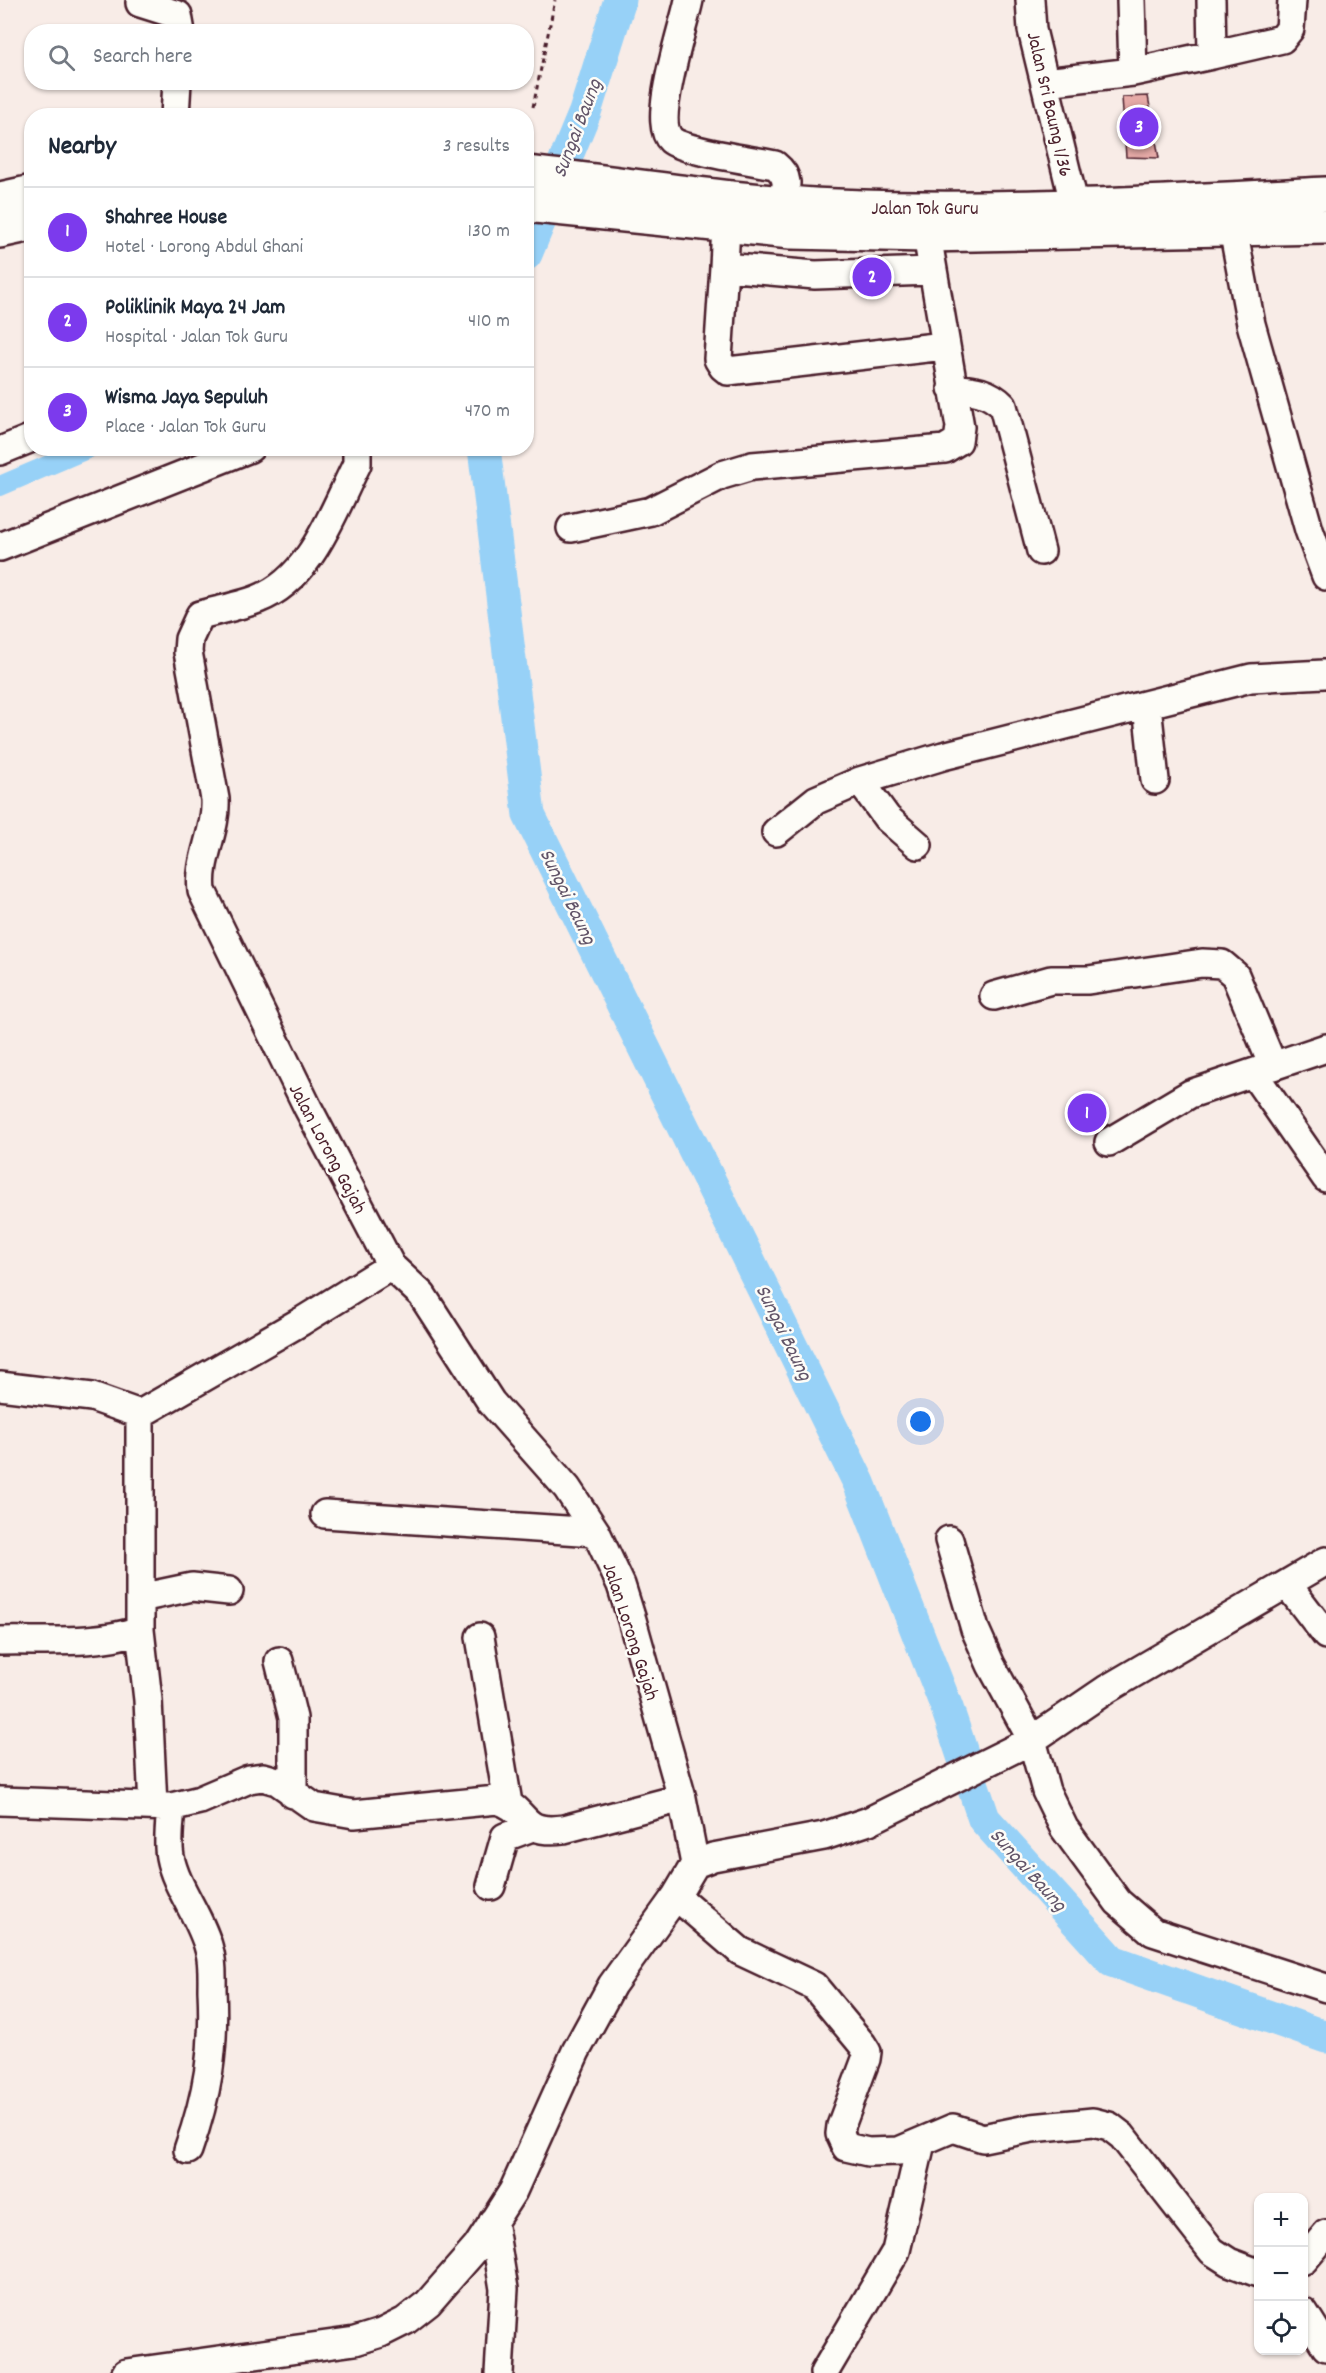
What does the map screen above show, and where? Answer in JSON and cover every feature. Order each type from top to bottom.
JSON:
[{"type":"main road","name":"Jalan Tok Guru","points":[[534,174],[782,203],[838,206],[1075,207],[1326,194]]},
{"type":"main road","points":[[0,199],[24,194]]},
{"type":"main road","name":"Jalan Tok Guru","points":[[534,206],[791,231],[927,235],[1326,227]]},
{"type":"main road","points":[[0,231],[24,226]]},
{"type":"street","points":[[689,0],[665,103],[664,123],[667,134],[681,146],[775,165],[783,172],[788,182],[782,203]]},
{"type":"street","name":"Jalan Sri Baung 1/36","points":[[1030,0],[1032,30],[1075,207]]},
{"type":"street","points":[[1131,0],[1133,72]]},
{"type":"street","points":[[1211,0],[1212,55]]},
{"type":"street","points":[[1045,82],[1133,72],[1282,39],[1290,29],[1292,0]]},
{"type":"street","points":[[140,3],[178,15],[180,24]]},
{"type":"street","points":[[175,108],[177,90]]},
{"type":"street","points":[[726,225],[718,359],[723,367],[729,370],[944,346]]},
{"type":"street","points":[[1233,229],[1251,324],[1309,531],[1326,576]]},
{"type":"street","points":[[571,528],[651,511],[722,475],[752,466],[945,449],[958,441],[960,427],[944,346],[927,235]]},
{"type":"street","points":[[724,267],[814,275],[932,271]]},
{"type":"street","points":[[952,388],[978,390],[993,396],[1003,406],[1041,551]]},
{"type":"street","points":[[0,451],[24,441]]},
{"type":"street","points":[[0,547],[230,456]]},
{"type":"street","name":"Jalan Lorong Gajah","points":[[357,456],[357,464],[306,562],[285,582],[260,599],[200,615],[189,639],[188,652],[216,813],[201,867],[202,891],[308,1108],[391,1266],[422,1295],[491,1402],[567,1488],[596,1532],[624,1594],[682,1798],[695,1864]]},
{"type":"street","points":[[776,832],[813,801],[860,781],[943,756],[1251,678],[1325,676]]},
{"type":"street","points":[[1147,706],[1155,780]]},
{"type":"street","points":[[860,781],[887,818],[918,845]]},
{"type":"street","points":[[994,996],[1051,980],[1088,980],[1202,963],[1222,964],[1235,975],[1263,1070],[1326,1178]]},
{"type":"street","points":[[1109,1142],[1190,1094],[1326,1048]]},
{"type":"street","points":[[0,1386],[92,1397],[140,1414],[302,1321],[391,1266]]},
{"type":"street","points":[[140,1414],[140,1630],[148,1700],[170,1855],[174,1870],[201,1923],[210,1952],[214,2016],[211,2074],[200,2118],[188,2150]]},
{"type":"street","points":[[325,1514],[596,1532]]},
{"type":"street","points":[[949,1540],[975,1629],[991,1665],[1031,1740],[1046,1791],[1064,1828],[1118,1902],[1153,1932],[1326,1988]]},
{"type":"street","points":[[126,2373],[326,2346],[381,2333],[405,2321],[428,2303],[477,2247],[494,2222],[513,2191],[576,2050],[612,1985],[676,1896],[695,1864],[713,1857],[824,1836],[869,1821],[932,1787],[1031,1740],[1107,1689],[1326,1561]]},
{"type":"street","points":[[1287,1584],[1326,1635]]},
{"type":"street","points":[[140,1598],[192,1587],[229,1591]]},
{"type":"street","points":[[0,1641],[90,1641],[115,1639],[140,1630]]},
{"type":"street","points":[[480,1637],[508,1803]]},
{"type":"street","points":[[279,1661],[293,1718],[293,1794]]},
{"type":"street","points":[[0,1800],[162,1806],[200,1800],[249,1779],[263,1777],[277,1781],[314,1807],[354,1814],[496,1800],[508,1803],[532,1827],[545,1832],[682,1798]]},
{"type":"street","points":[[491,1886],[505,1837],[532,1827]]},
{"type":"street","points":[[676,1896],[740,1951],[814,1986],[862,2044],[867,2052],[866,2059],[841,2126],[840,2134],[846,2147],[868,2152],[899,2151],[921,2143],[943,2130],[953,2128],[983,2139],[1032,2128],[1087,2122],[1104,2124],[1122,2136],[1212,2252],[1229,2262],[1254,2271]]},
{"type":"street","points":[[824,2373],[896,2250],[921,2143]]},
{"type":"street","points":[[494,2222],[504,2289],[499,2373]]},
{"type":"street","points":[[1308,2255],[1326,2234]]},
{"type":"street","points":[[1308,2318],[1326,2347]]},
{"type":"path","points":[[533,107],[555,0]]},
{"type":"building","points":[[1148,96],[1159,158],[1126,157],[1122,97]]},
{"type":"waterway","name":"Sungai Baung","points":[[534,235],[585,112],[620,0]]},
{"type":"waterway","points":[[0,486],[70,456]]},
{"type":"waterway","name":"Sungai Baung","points":[[485,456],[529,815],[859,1483],[947,1708],[984,1819],[1112,1961],[1326,2037]]},
{"type":"place","name":"Wisma Jaya Sepuluh","points":[[1139,127]]},
{"type":"place","name":"Poliklinik Maya 24 Jam","points":[[872,277]]},
{"type":"place","name":"Shahree House","points":[[1087,1113]]}]
